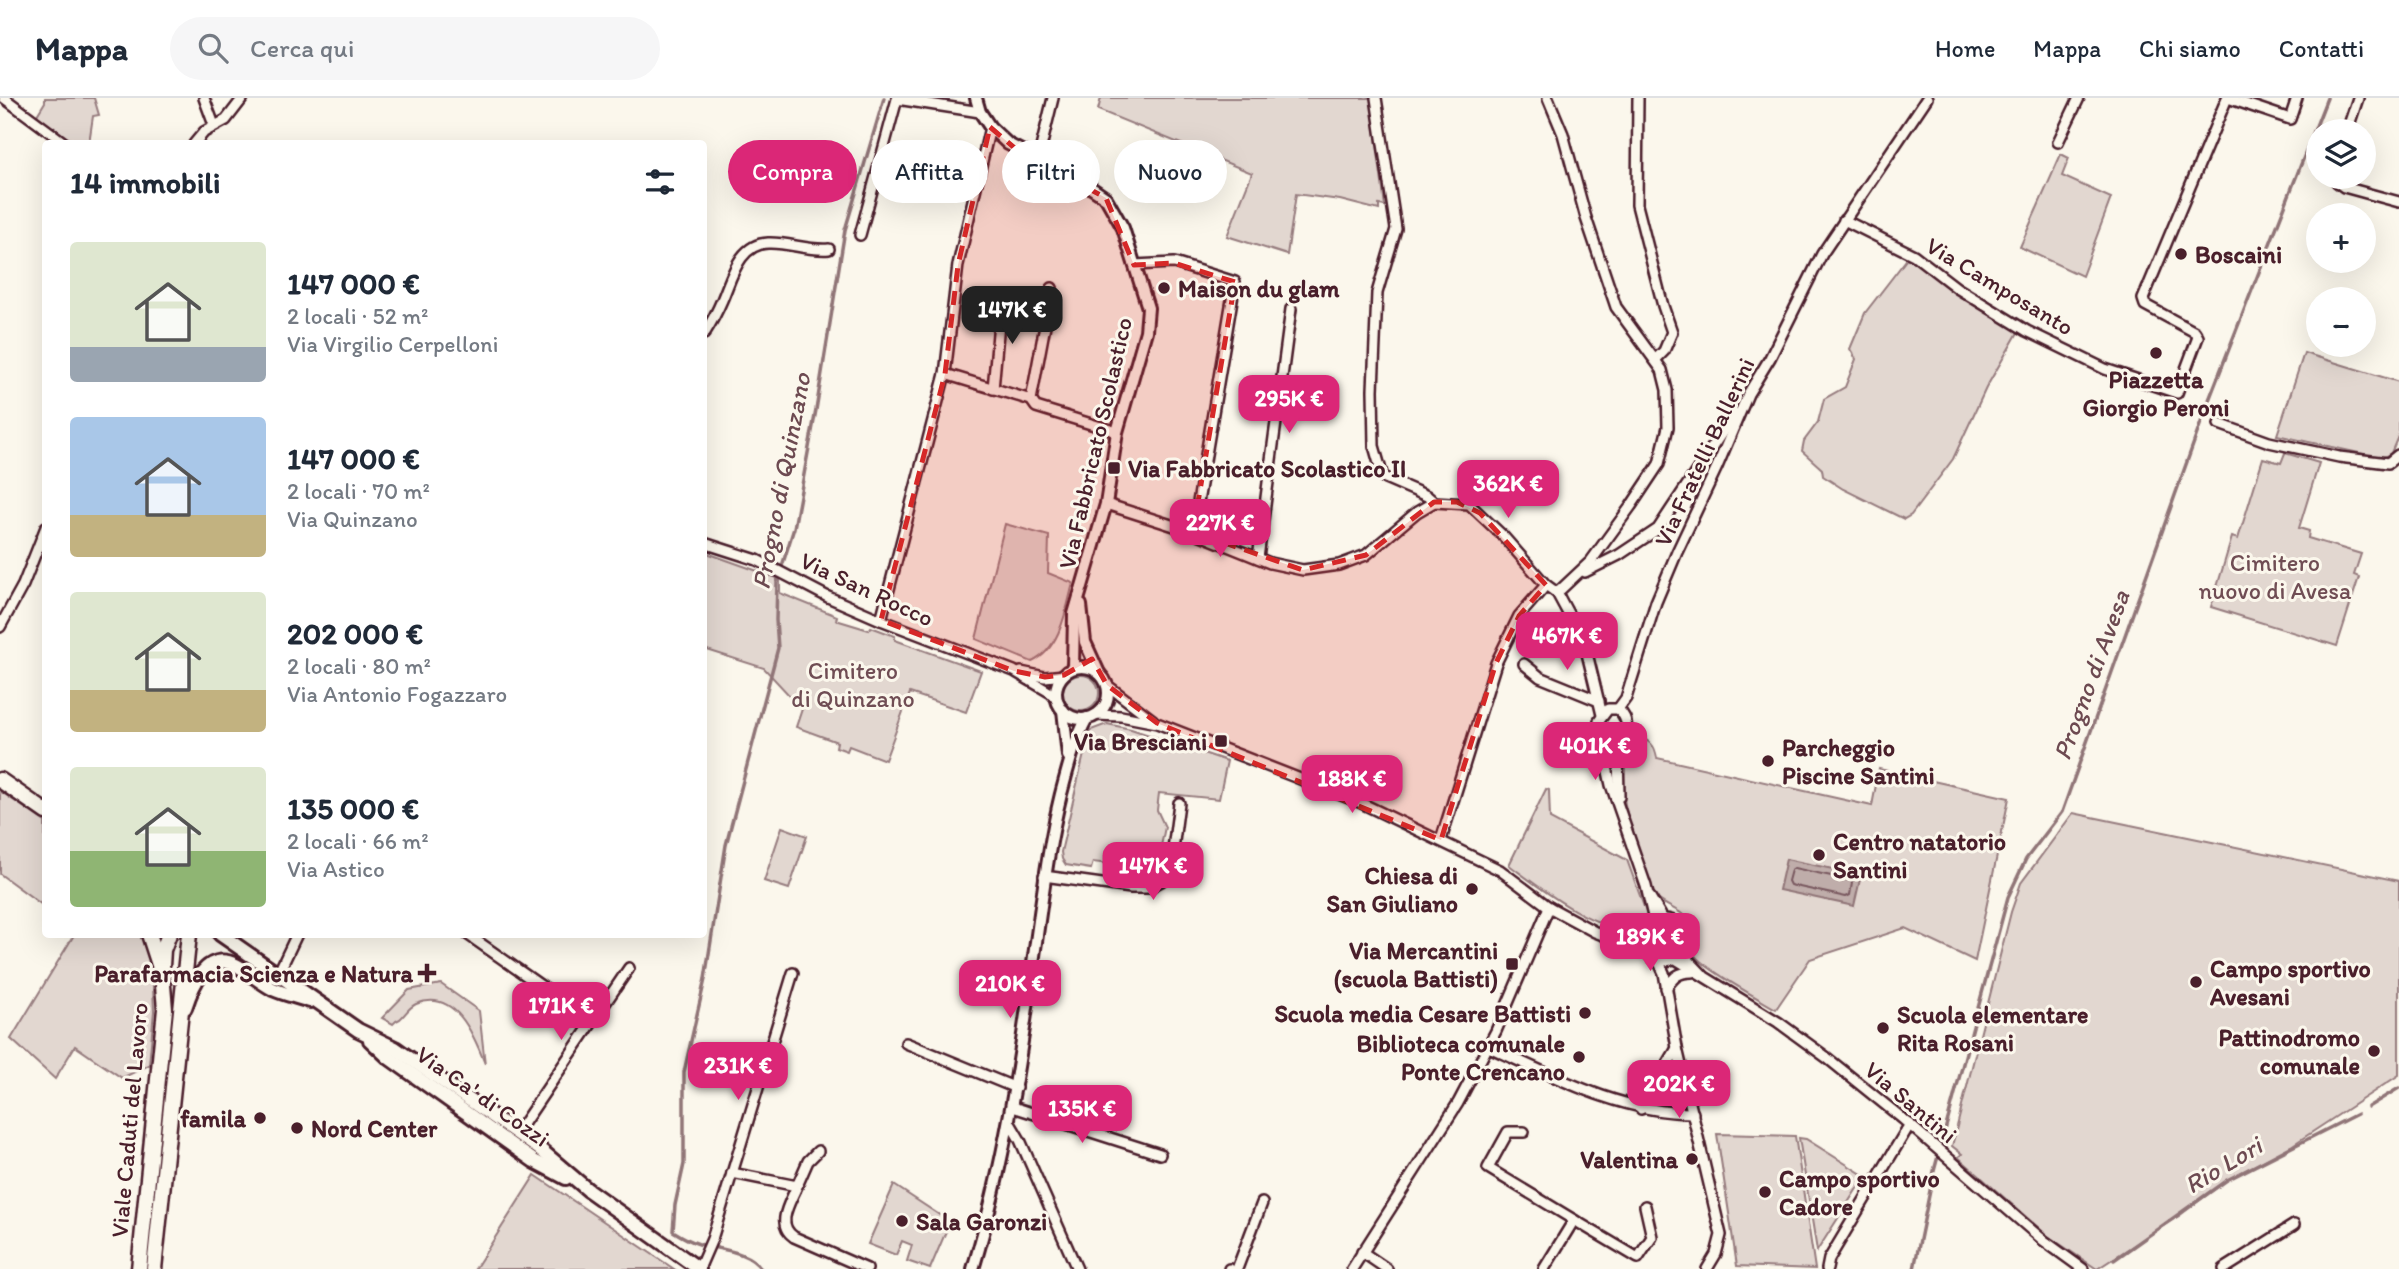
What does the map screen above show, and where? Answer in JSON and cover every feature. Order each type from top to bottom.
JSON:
[{"type":"main road","points":[[0,780],[42,809]]},
{"type":"main road","name":"Viale Caduti del Lavoro","points":[[150,938],[162,974]]},
{"type":"main road","name":"Viale Caduti del Lavoro","points":[[139,1269],[165,1009],[162,974],[163,950],[168,938]]},
{"type":"main road","name":"Viale Caduti del Lavoro","points":[[154,1269],[190,938]]},
{"type":"main road","name":"Via Ca' di Cozzi","points":[[226,938],[358,1030],[388,1058],[534,1161],[588,1190],[700,1265]]},
{"type":"main road","name":"Viale Caduti del Lavoro","points":[[180,1024],[196,979],[212,964],[223,961],[233,964],[273,989],[323,1005]]},
{"type":"main road","name":"Via Ca' di Cozzi","points":[[358,1030],[395,1048],[541,1150],[588,1190]]},
{"type":"street","points":[[4,98],[61,140]]},
{"type":"street","points":[[204,98],[214,125]]},
{"type":"street","points":[[198,140],[214,125],[226,120],[243,98]]},
{"type":"street","name":"Via Fabbricato Scolastico","points":[[976,98],[980,112],[990,127],[1004,140]]},
{"type":"street","points":[[1043,140],[1053,98]]},
{"type":"street","points":[[1376,98],[1396,229],[1377,293],[1374,446],[1383,477],[1427,496],[1434,502]]},
{"type":"street","points":[[1548,98],[1563,134],[1580,199],[1616,307],[1662,370],[1667,390],[1668,427],[1659,464],[1591,561],[1557,593]]},
{"type":"street","points":[[1638,98],[1637,205],[1672,332],[1664,351],[1656,359]]},
{"type":"street","name":"Via Fratelli Ballerini","points":[[1618,709],[1626,698],[1656,603],[1677,552],[1748,394],[1770,358],[1822,254],[1927,98]]},
{"type":"street","points":[[2058,142],[2079,98]]},
{"type":"street","points":[[2227,98],[2290,119],[2297,98]]},
{"type":"street","name":"Via Camposanto","points":[[1844,220],[1914,255],[1948,281],[2027,331],[2105,369],[2177,393],[2198,337],[2194,332],[2145,304],[2143,299],[2227,98]]},
{"type":"street","points":[[2351,119],[2358,98]]},
{"type":"street","points":[[860,234],[897,99],[980,112]]},
{"type":"street","points":[[881,621],[945,374],[957,265],[990,127]]},
{"type":"street","points":[[2351,189],[2399,202]]},
{"type":"street","name":"Via Fabbricato Scolastico","points":[[1068,672],[1072,621],[1106,504],[1117,432],[1146,331],[1148,308],[1123,228],[1106,198],[1100,194]]},
{"type":"street","points":[[707,329],[735,269],[753,246],[778,243],[829,249]]},
{"type":"street","points":[[1135,265],[1174,263],[1235,282],[1193,533]]},
{"type":"street","points":[[1031,400],[1052,288]]},
{"type":"street","points":[[993,389],[1001,300]]},
{"type":"street","points":[[1258,558],[1291,309]]},
{"type":"street","points":[[945,374],[1031,400],[1036,407],[1117,432]]},
{"type":"street","points":[[1575,578],[1619,555],[1657,529],[1748,394]]},
{"type":"street","points":[[2219,424],[2269,442],[2339,457],[2388,463],[2399,454]]},
{"type":"street","points":[[1106,504],[1193,533],[1270,563],[1303,570],[1339,565],[1366,555],[1417,512],[1434,502],[1469,504],[1503,536],[1546,585],[1557,593],[1586,645],[1602,715],[1599,728],[1611,785],[1658,920],[1647,926],[1643,936],[1645,951]]},
{"type":"street","points":[[0,627],[23,585],[42,537]]},
{"type":"street","name":"Via San Rocco","points":[[707,544],[770,566],[881,621],[1014,671],[1045,677],[1068,672]]},
{"type":"street","points":[[1441,840],[1496,663],[1518,616],[1546,585]]},
{"type":"street","name":"Via Fabbricato Scolastico","points":[[1080,592],[1085,642],[1099,673]]},
{"type":"street","points":[[1524,664],[1540,677],[1599,701]]},
{"type":"street","points":[[1068,765],[1061,706],[1056,691],[1068,672],[1088,668],[1099,673],[1107,685],[1127,703],[1157,723]]},
{"type":"street","name":"Via San Rocco","points":[[1014,671],[1051,693],[1061,706]]},
{"type":"street","points":[[973,1269],[1013,1107],[1050,839],[1068,765],[1079,733],[1106,701],[1107,685]]},
{"type":"street","points":[[1061,706],[1070,716],[1121,716],[1157,723]]},
{"type":"street","points":[[1602,715],[1608,709],[1618,709],[1623,712],[1627,724],[1627,733],[1618,748],[1620,809]]},
{"type":"street","name":"Via Santini","points":[[1157,723],[1359,802],[1441,840],[1500,870],[1549,907],[1595,932],[1699,969],[1704,977]]},
{"type":"street","points":[[1603,745],[1618,748]]},
{"type":"street","points":[[1044,876],[1131,888],[1148,888],[1161,881],[1170,872],[1179,803]]},
{"type":"street","points":[[1352,1269],[1458,1103],[1489,1047],[1549,907]]},
{"type":"street","name":"Via Santini","points":[[1658,920],[1671,920],[1682,929],[1685,943],[1670,958]]},
{"type":"street","points":[[1621,943],[1643,936]]},
{"type":"street","points":[[278,974],[296,938]]},
{"type":"street","points":[[473,938],[591,1021]]},
{"type":"street","points":[[1670,958],[1664,973],[1666,988],[1721,1235],[1716,1254],[1707,1269]]},
{"type":"street","name":"Via Santini","points":[[1670,958],[1778,1022],[1817,1050],[1910,1124],[2043,1240],[2083,1269]]},
{"type":"street","name":"Via Ca' di Cozzi","points":[[517,1133],[629,968]]},
{"type":"street","points":[[1666,988],[1674,976],[1682,972],[1693,972]]},
{"type":"street","points":[[700,1265],[712,1239],[793,973]]},
{"type":"street","points":[[906,1043],[1016,1088]]},
{"type":"street","points":[[1489,1047],[1623,1104],[1669,1113],[1693,1113]]},
{"type":"street","points":[[1642,1109],[1678,1048]]},
{"type":"street","points":[[1013,1107],[1160,1154]]},
{"type":"street","points":[[1010,1123],[1020,1140],[1076,1269]]},
{"type":"street","points":[[1827,1269],[1829,1259],[1910,1124]]},
{"type":"street","points":[[1524,1132],[1508,1132],[1488,1168],[1638,1258],[1652,1237],[1645,1206]]},
{"type":"street","points":[[818,1152],[808,1161],[797,1186],[784,1223],[786,1230],[794,1237],[867,1269]]},
{"type":"street","points":[[732,1174],[797,1186]]},
{"type":"street","points":[[1237,1269],[1262,1203]]},
{"type":"street","points":[[1544,1269],[1574,1220]]},
{"type":"street","points":[[2224,1269],[2294,1224]]},
{"type":"street","points":[[1362,1252],[1387,1269]]},
{"type":"highlighted area","points":[[990,127],[1017,150],[1106,198],[1134,265],[1174,263],[1235,282],[1193,532],[1303,570],[1366,555],[1434,502],[1457,502],[1480,513],[1546,585],[1519,616],[1496,663],[1441,840],[1157,723],[1107,685],[1092,659],[1064,675],[1045,677],[1014,671],[881,620],[945,374],[958,265]]},
{"type":"green space","points":[[45,98],[94,98],[99,115],[93,116],[89,140],[56,140],[53,136],[44,134],[34,120]]},
{"type":"green space","points":[[1101,98],[1371,98],[1385,206],[1379,205],[1379,210],[1340,200],[1296,194],[1287,255],[1227,236],[1252,173],[1227,163],[1227,140],[1171,140],[1098,110]]},
{"type":"green space","points":[[2061,154],[2069,158],[2062,176],[2111,198],[2082,276],[2020,247]]},
{"type":"green space","points":[[1909,256],[2020,329],[1986,388],[1953,459],[1911,515],[1904,519],[1843,489],[1823,476],[1822,469],[1802,451],[1804,441],[1818,422],[1824,399],[1845,387],[1856,359],[1850,349],[1865,313]]},
{"type":"green space","points":[[2304,353],[2306,357],[2317,357],[2399,382],[2399,434],[2391,453],[2382,458],[2277,435]]},
{"type":"green space","name":"Cimitero nuovo di Avesa","points":[[2285,453],[2319,463],[2299,528],[2309,531],[2308,538],[2361,554],[2354,575],[2359,577],[2337,646],[2211,607],[2232,537],[2238,539],[2263,458],[2281,463]]},
{"type":"green space","points":[[1005,524],[1049,536],[1048,573],[1073,583],[1055,639],[1042,656],[1032,662],[976,639]]},
{"type":"green space","name":"Cimitero di Quinzano","points":[[707,553],[780,579],[780,593],[837,616],[836,620],[869,630],[871,627],[895,636],[895,640],[981,671],[966,712],[910,693],[885,760],[849,746],[847,751],[836,747],[837,742],[796,727],[802,709],[764,668],[707,650]]},
{"type":"green space","points":[[1081,675],[1094,680],[1099,693],[1094,706],[1081,711],[1068,706],[1063,693],[1068,680]]},
{"type":"green space","points":[[1107,724],[1131,729],[1227,761],[1219,799],[1159,793],[1157,810],[1165,827],[1161,846],[1155,846],[1152,865],[1157,866],[1156,873],[1150,877],[1142,878],[1142,868],[1093,862],[1091,869],[1066,865],[1062,859],[1061,852],[1088,737],[1091,730]]},
{"type":"green space","name":"Centro natatorio Santini","points":[[1642,738],[1653,746],[1657,758],[1872,806],[1879,769],[2009,798],[1975,961],[1905,928],[1810,959],[1776,1009],[1718,974],[1693,953],[1691,929],[1685,917],[1653,895],[1633,835],[1622,786],[1622,764],[1629,747]]},
{"type":"green space","points":[[1546,789],[1549,790],[1550,819],[1627,860],[1648,918],[1634,930],[1618,928],[1585,916],[1509,865]]},
{"type":"green space","points":[[0,791],[42,820],[42,905],[0,874]]},
{"type":"green space","name":"Campo sportivo Avesani","points":[[2073,813],[2399,881],[2399,1075],[2291,1146],[2227,1180],[2179,1216],[2097,1269],[2048,1236],[1958,1157],[1962,1154],[1952,1146],[2011,912],[2021,883]]},
{"type":"green space","points":[[782,827],[807,836],[789,889],[764,881]]},
{"type":"green space","points":[[72,938],[143,938],[152,963],[154,1011],[149,1065],[122,1078],[75,1046],[55,1079],[11,1039]]},
{"type":"green space","points":[[441,984],[479,1011],[485,1064],[469,1028],[452,1008],[442,1003],[430,1001],[416,1004],[393,1024],[382,1018],[409,990]]},
{"type":"green space","points":[[1675,1057],[1687,1107],[1648,1102]]},
{"type":"green space","name":"Campo sportivo Cadore","points":[[1717,1134],[1795,1136],[1815,1269],[1737,1266]]},
{"type":"green space","points":[[1799,1138],[1806,1139],[1865,1176],[1817,1251]]},
{"type":"green space","points":[[535,1175],[674,1269],[475,1269]]},
{"type":"green space","points":[[894,1185],[950,1222],[930,1269],[907,1261],[912,1245],[902,1241],[896,1255],[868,1244]]},
{"type":"water","points":[[1786,859],[1861,875],[1854,906],[1779,890]]},
{"type":"waterway","name":"Progno di Quinzano","points":[[761,1269],[741,1254],[695,1243],[673,1231],[675,1205],[684,1164],[684,1072],[705,979],[726,845],[778,648],[777,582],[794,528],[845,230],[884,98]]},
{"type":"waterway","name":"Progno di Avesa","points":[[1914,1269],[1934,1171],[2008,897],[2026,859],[2062,812],[2209,400],[2327,98]]},
{"type":"waterway","name":"Rio Lori","points":[[2368,1107],[2399,1088]]},
{"type":"waterway","name":"Rio Lori","points":[[2114,1260],[2227,1180],[2357,1114]]},
{"type":"place","name":"Boscaini","points":[[2181,254]]},
{"type":"place","name":"Maison du glam","points":[[1164,288]]},
{"type":"place","name":"Piazzetta Giorgio Peroni","points":[[2156,353]]},
{"type":"place","name":"Via Fabbricato Scolastico II","points":[[1114,468]]},
{"type":"place","name":"Via Bresciani","points":[[1221,741]]},
{"type":"place","name":"Parcheggio Piscine Santini","points":[[1768,761]]},
{"type":"place","name":"Centro natatorio Santini","points":[[1819,855]]},
{"type":"place","name":"Chiesa di San Giuliano","points":[[1472,889]]},
{"type":"place","name":"Via Mercantini (scuola Battisti)","points":[[1512,964]]},
{"type":"place","name":"Parafarmacia Scienza e Natura","points":[[427,973]]},
{"type":"place","name":"Campo sportivo Avesani","points":[[2196,982]]},
{"type":"place","name":"Scuola media Cesare Battisti","points":[[1585,1013]]},
{"type":"place","name":"Scuola elementare Rita Rosani","points":[[1883,1028]]},
{"type":"place","name":"Pattinodromo comunale","points":[[2374,1051]]},
{"type":"place","name":"Biblioteca comunale Ponte Crencano","points":[[1579,1057]]},
{"type":"place","name":"famila","points":[[260,1118]]},
{"type":"place","name":"Nord Center","points":[[297,1128]]},
{"type":"place","name":"Valentina","points":[[1692,1159]]},
{"type":"place","name":"Campo sportivo Cadore","points":[[1765,1192]]},
{"type":"place","name":"Sala Garonzi","points":[[902,1221]]}]
